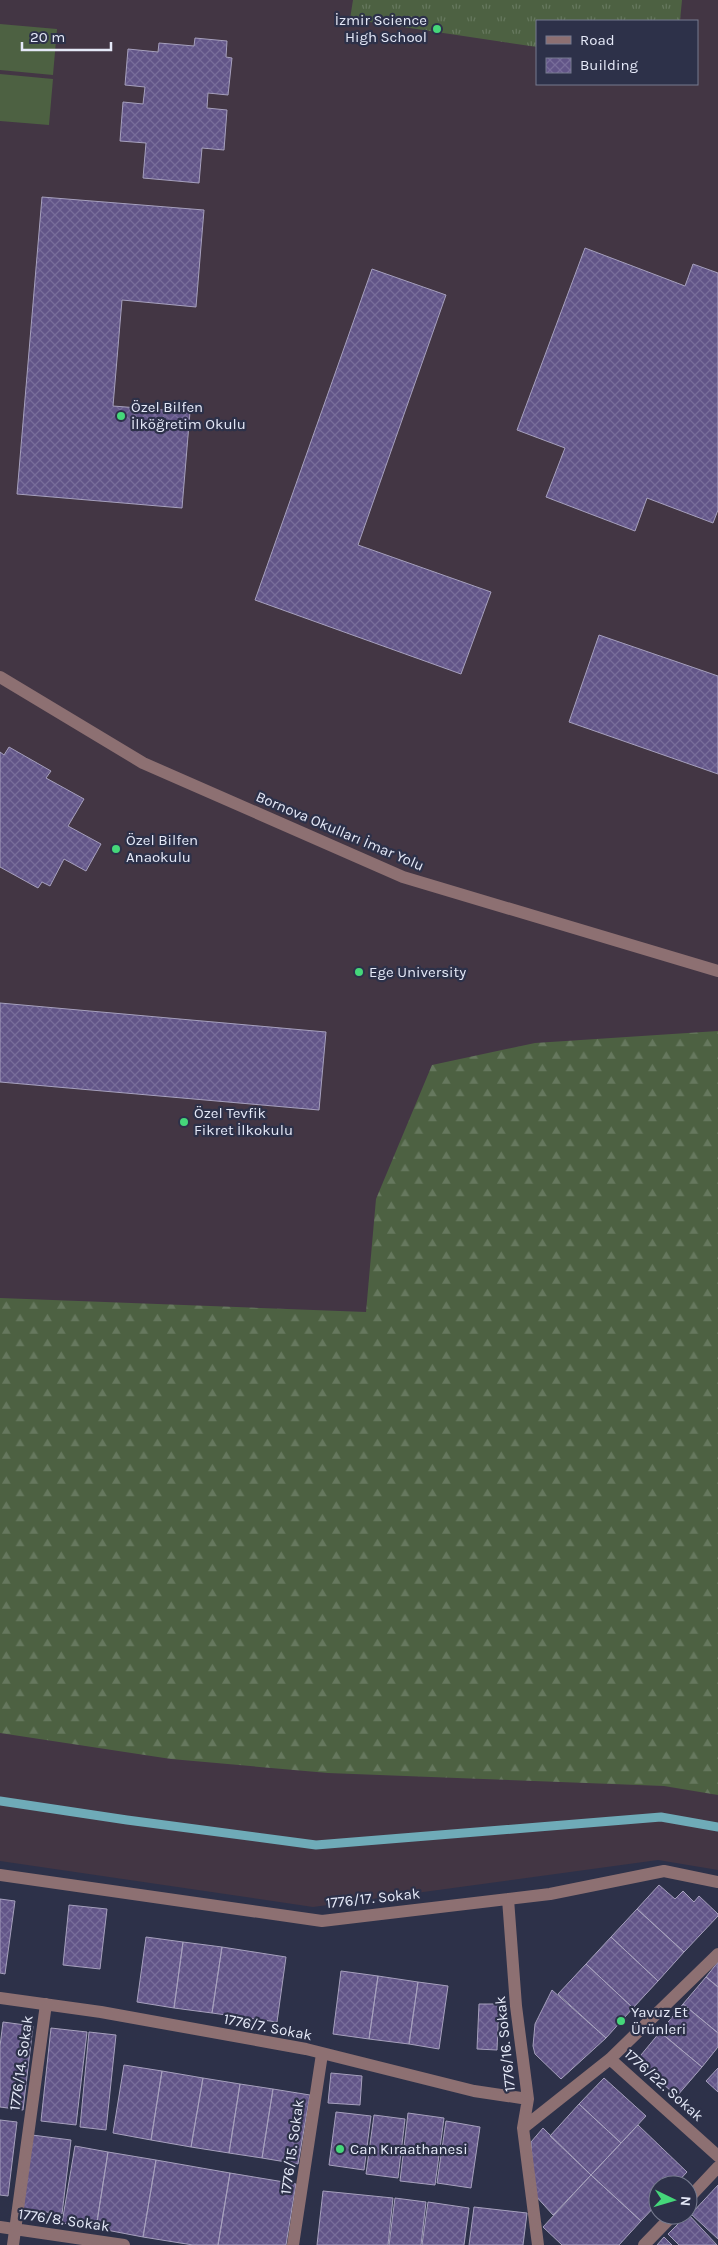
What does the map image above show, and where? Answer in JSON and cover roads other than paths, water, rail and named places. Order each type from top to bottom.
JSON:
[{"type":"street","name":"Bornova Okulları İmar Yolu","points":[[0,677],[143,764],[403,877],[718,971]]},
{"type":"street","name":"1776/17. Sokak","points":[[0,1875],[322,1921],[550,1894],[664,1871],[718,1882]]},
{"type":"street","name":"1776/16. Sokak","points":[[508,1899],[516,2006],[528,2099],[522,2128],[538,2245]]},
{"type":"street","points":[[522,2128],[610,2059],[718,1954]]},
{"type":"street","name":"1776/7. Sokak","points":[[0,1998],[46,2004],[306,2049],[474,2091],[528,2099]]},
{"type":"street","name":"1776/14. Sokak","points":[[13,2245],[46,2004]]},
{"type":"street","name":"1776/15. Sokak","points":[[294,2245],[322,2054]]},
{"type":"street","name":"1776/22. Sokak","points":[[610,2059],[718,2156]]},
{"type":"street","points":[[698,2188],[718,2167]]},
{"type":"street","points":[[644,2245],[663,2225]]},
{"type":"street","name":"1776/8. Sokak","points":[[0,2228],[124,2245]]},
{"type":"waterway","points":[[0,1801],[316,1845],[661,1817],[718,1827]]},
{"type":"place","name":"İzmir Science High School","points":[[437,29]]},
{"type":"place","name":"Özel Bilfen İlköğretim Okulu","points":[[121,416]]},
{"type":"place","name":"Özel Bilfen Anaokulu","points":[[116,849]]},
{"type":"place","name":"Ege University","points":[[359,972]]},
{"type":"place","name":"Özel Tevfik Fikret İlkokulu","points":[[184,1122]]},
{"type":"place","name":"Yavuz Et Ürünleri","points":[[621,2021]]},
{"type":"place","name":"Can Kıraathanesi","points":[[340,2149]]}]
